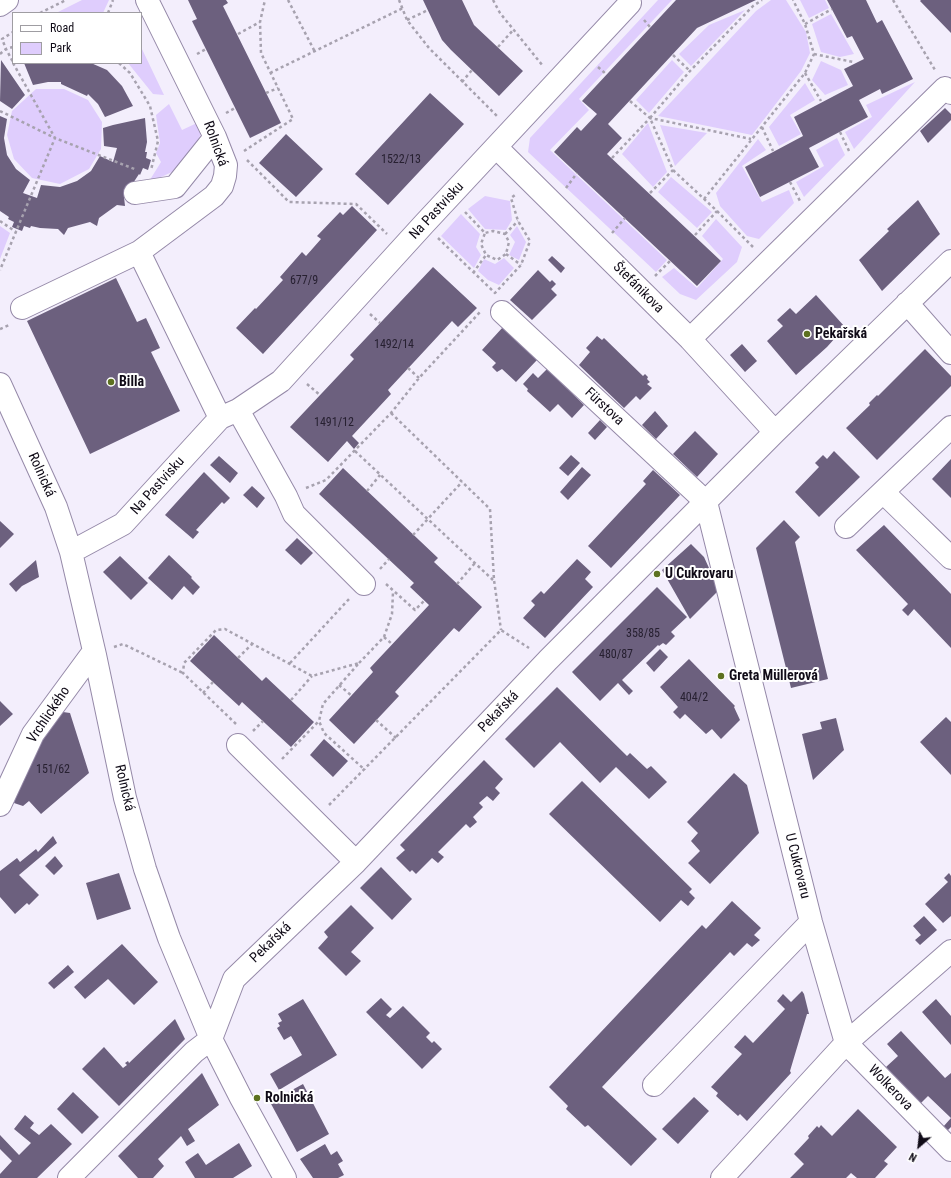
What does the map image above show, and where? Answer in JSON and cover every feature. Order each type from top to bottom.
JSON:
[{"type":"street","points":[[0,5],[7,0]]},
{"type":"street","name":"Rolnická","points":[[22,308],[139,252],[214,196],[222,186],[225,176],[237,159],[215,137],[147,0]]},
{"type":"street","name":"Na Pastvisku","points":[[71,552],[123,524],[229,414],[281,381],[424,224],[497,148],[630,3]]},
{"type":"street","points":[[690,339],[768,262],[948,90]]},
{"type":"street","points":[[135,193],[175,187],[215,137]]},
{"type":"street","name":"Štefánikova","points":[[497,148],[690,339],[775,432]]},
{"type":"street","points":[[139,252],[229,414],[286,496],[294,514],[370,579]]},
{"type":"street","name":"Pekařská","points":[[211,1039],[234,979],[356,862],[548,660],[775,432],[951,261]]},
{"type":"street","name":"Fürstova","points":[[493,303],[706,502]]},
{"type":"street","points":[[907,303],[951,353]]},
{"type":"street","name":"Rolnická","points":[[0,384],[56,508],[71,552],[125,798],[145,869],[168,938],[211,1039],[284,1178]]},
{"type":"street","points":[[846,526],[951,427]]},
{"type":"street","points":[[883,492],[951,558]]},
{"type":"street","name":"U Cukrovaru","points":[[706,502],[811,922],[846,1043]]},
{"type":"street","name":"Vrchlického","points":[[0,805],[33,734],[94,653]]},
{"type":"street","points":[[238,735],[267,774],[356,862]]},
{"type":"street","points":[[654,1085],[811,922]]},
{"type":"street","points":[[722,1178],[846,1043],[951,951]]},
{"type":"street","points":[[69,1178],[194,1052],[211,1039]]},
{"type":"street","name":"Wolkerova","points":[[846,1043],[951,1150]]},
{"type":"path","points":[[42,12],[66,0]]},
{"type":"path","points":[[108,12],[113,0]]},
{"type":"path","points":[[265,0],[260,22],[261,53],[293,119],[237,159],[289,202],[356,204],[402,248]]},
{"type":"path","points":[[288,0],[315,52]]},
{"type":"path","points":[[400,0],[407,20],[429,48],[512,130]]},
{"type":"path","points":[[494,0],[500,13],[556,82]]},
{"type":"path","points":[[612,158],[650,118],[690,72],[753,6],[762,0]]},
{"type":"path","points":[[704,199],[805,72],[814,54],[805,24],[793,0]]},
{"type":"path","points":[[893,0],[948,90]]},
{"type":"path","points":[[270,74],[403,8]]},
{"type":"path","points":[[805,24],[832,9]]},
{"type":"path","points":[[407,20],[428,10]]},
{"type":"path","points":[[238,34],[260,22]]},
{"type":"path","points":[[498,47],[514,29]]},
{"type":"path","points":[[12,32],[1,38],[12,61]]},
{"type":"path","points":[[0,54],[6,49],[12,47]]},
{"type":"path","points":[[814,54],[853,62]]},
{"type":"path","points":[[673,55],[690,72]]},
{"type":"path","points":[[14,64],[55,138]]},
{"type":"path","points":[[120,64],[130,73],[150,106],[158,141],[150,176]]},
{"type":"path","points":[[462,82],[472,70]]},
{"type":"path","points":[[805,72],[821,101]]},
{"type":"path","points":[[266,93],[278,88]]},
{"type":"path","points":[[630,101],[650,118],[673,170],[768,262]]},
{"type":"path","points":[[0,110],[55,138],[142,173]]},
{"type":"path","points":[[650,118],[751,139]]},
{"type":"path","points":[[762,127],[773,151]]},
{"type":"path","points":[[0,270],[55,138]]},
{"type":"path","points":[[650,193],[673,170]]},
{"type":"path","points":[[286,496],[326,480],[391,413],[419,378],[493,303],[521,265],[530,242],[518,221],[511,198],[528,179]]},
{"type":"path","points":[[451,197],[485,233]]},
{"type":"path","points":[[695,235],[717,211]]},
{"type":"path","points":[[0,221],[16,232]]},
{"type":"path","points":[[504,234],[518,221]]},
{"type":"path","points":[[424,224],[473,273],[493,303]]},
{"type":"path","points":[[493,231],[504,234],[510,242],[506,254],[497,260],[486,255],[481,244],[485,233],[493,231]]},
{"type":"path","points":[[506,254],[521,265]]},
{"type":"path","points":[[473,273],[486,255]]},
{"type":"path","points":[[408,368],[419,378]]},
{"type":"path","points":[[391,413],[490,509],[494,580],[501,630],[548,660]]},
{"type":"path","points":[[355,451],[494,580]]},
{"type":"path","points":[[366,491],[380,475]]},
{"type":"path","points":[[413,535],[462,482]]},
{"type":"path","points":[[290,663],[389,559]]},
{"type":"path","points":[[457,584],[475,563]]},
{"type":"path","points":[[370,579],[393,591],[415,610],[425,600]]},
{"type":"path","points":[[267,774],[319,720],[323,704],[384,637],[392,614],[393,591]]},
{"type":"path","points":[[183,673],[184,662],[216,630],[225,629],[312,676]]},
{"type":"path","points":[[314,820],[501,630]]},
{"type":"path","points":[[384,637],[392,644]]},
{"type":"path","points":[[238,658],[253,643]]},
{"type":"path","points":[[94,653],[124,644],[183,673],[203,693],[238,735]]},
{"type":"path","points":[[291,700],[312,676],[359,664]]},
{"type":"path","points":[[203,693],[213,682]]},
{"type":"path","points":[[339,685],[352,696]]},
{"type":"path","points":[[319,720],[324,733],[364,770]]},
{"type":"path","points":[[376,720],[396,738]]},
{"type":"green space","points":[[82,0],[109,0],[103,12],[58,12]]},
{"type":"green space","points":[[658,0],[672,0],[579,99],[589,110],[550,150],[667,260],[656,272],[528,152],[530,138]]},
{"type":"green space","points":[[771,0],[786,0],[806,32],[810,53],[801,71],[752,135],[658,116],[756,11]]},
{"type":"green space","points":[[800,0],[825,0],[829,8],[809,18]]},
{"type":"green space","points":[[745,10],[691,66],[679,54],[709,25]]},
{"type":"green space","points":[[831,14],[854,54],[840,57],[821,52],[812,24]]},
{"type":"green space","points":[[142,49],[164,95],[153,94],[129,64],[142,64]]},
{"type":"green space","points":[[672,60],[684,72],[649,113],[636,100]]},
{"type":"green space","points":[[821,61],[841,70],[848,85],[825,95],[812,80]]},
{"type":"green space","points":[[915,82],[854,149],[845,132],[872,117],[866,105]]},
{"type":"green space","points":[[805,83],[815,100],[790,115],[801,134],[779,146],[769,127]]},
{"type":"green space","points":[[36,89],[64,89],[88,100],[102,122],[101,149],[89,169],[60,184],[32,178],[14,159],[7,135],[12,111]]},
{"type":"green space","points":[[169,104],[182,130],[197,123],[202,131],[196,145],[172,172],[148,183],[161,162],[156,153],[160,143],[156,115]]},
{"type":"green space","points":[[648,123],[667,172],[653,187],[622,154]]},
{"type":"green space","points":[[660,125],[707,133],[675,166]]},
{"type":"green space","points":[[837,138],[845,155],[804,197],[796,182],[824,166],[816,150]]},
{"type":"green space","points":[[758,139],[766,150],[742,166],[762,202],[789,190],[794,203],[759,239],[747,236],[720,206],[716,193]]},
{"type":"green space","points":[[671,177],[712,212],[697,228],[658,192]]},
{"type":"green space","points":[[485,196],[510,201],[512,220],[506,230],[485,229],[468,209]]},
{"type":"green space","points":[[461,214],[480,234],[476,247],[481,255],[474,268],[441,236]]},
{"type":"green space","points":[[716,219],[742,247],[737,262],[696,300],[680,294],[662,277],[674,268],[697,288],[723,259],[702,236]]},
{"type":"green space","points":[[0,226],[10,233],[0,259]]},
{"type":"green space","points":[[517,226],[526,242],[519,260],[509,255],[515,242],[510,235]]},
{"type":"green space","points":[[504,258],[514,268],[499,285],[488,280],[478,271],[484,259],[495,264]]},
{"type":"building","points":[[188,0],[226,0],[228,3],[223,6],[281,123],[250,138],[192,21],[197,19]]},
{"type":"building","points":[[423,0],[462,0],[474,25],[523,71],[499,96],[442,40]]},
{"type":"building","points":[[676,0],[756,0],[697,28],[608,124],[622,138],[607,154],[721,261],[697,286],[554,152],[577,127],[581,131],[597,114],[582,101]]},
{"type":"building","points":[[827,0],[866,0],[877,23],[882,20],[913,79],[882,94],[880,89],[859,100],[868,117],[809,148],[819,167],[760,197],[745,167],[803,136],[794,117],[853,86],[844,69],[864,59],[852,36],[847,38]]},
{"type":"building","points":[[951,0],[951,33],[920,1]]},
{"type":"building","points":[[1,60],[25,95],[12,109],[0,101]]},
{"type":"building","points":[[24,64],[93,64],[107,70],[122,86],[133,106],[105,117],[98,104],[88,94],[87,96],[61,84],[61,82],[48,82],[33,85]]},
{"type":"building","points":[[430,93],[464,124],[388,205],[355,174]]},
{"type":"building","points":[[945,108],[951,114],[951,120],[928,143],[920,131]]},
{"type":"building","points":[[0,116],[7,119],[4,138],[7,155],[16,169],[30,180],[23,193],[37,198],[41,185],[60,187],[77,181],[91,171],[100,156],[113,162],[117,148],[104,146],[103,128],[145,118],[147,142],[145,152],[147,152],[146,158],[151,160],[148,170],[143,168],[140,175],[139,174],[124,197],[125,206],[117,205],[99,218],[97,226],[90,222],[68,228],[64,235],[58,229],[31,226],[30,228],[24,226],[22,231],[12,227],[14,222],[8,219],[9,217],[0,211]]},
{"type":"building","points":[[286,134],[323,169],[296,197],[259,163]]},
{"type":"building","points":[[918,200],[940,234],[882,291],[859,260],[889,231],[887,229]]},
{"type":"building","points":[[352,206],[377,230],[263,354],[236,328],[283,280],[280,277],[302,252],[306,256],[321,239],[317,236],[340,212],[343,215]]},
{"type":"building","points":[[552,256],[565,268],[561,273],[548,260]]},
{"type":"building","points":[[433,267],[477,308],[458,327],[452,321],[388,390],[391,394],[352,436],[359,443],[354,449],[347,441],[328,462],[290,427],[354,359],[350,355]]},
{"type":"building","points":[[538,270],[550,282],[552,280],[556,284],[551,289],[557,295],[532,320],[510,300]]},
{"type":"building","name":"Billa","points":[[116,278],[137,322],[146,318],[160,348],[151,352],[180,411],[90,454],[27,321]]},
{"type":"building","name":"Pekařská","points":[[816,295],[845,327],[827,347],[796,375],[767,341],[783,326],[777,320],[790,308],[796,314]]},
{"type":"building","points":[[503,327],[537,360],[516,382],[502,369],[497,372],[492,367],[496,363],[482,350]]},
{"type":"building","points":[[597,336],[602,340],[604,338],[643,376],[645,374],[648,377],[647,379],[650,382],[647,384],[652,388],[640,400],[636,396],[624,408],[579,365],[590,352],[586,348]]},
{"type":"building","points":[[742,344],[757,361],[745,372],[730,355]]},
{"type":"building","points":[[925,349],[951,376],[951,386],[877,460],[846,428],[870,405],[869,403],[877,395],[878,396]]},
{"type":"building","points":[[547,369],[584,405],[572,418],[558,404],[550,412],[527,391],[528,389],[523,384],[533,373],[538,378]]},
{"type":"building","points":[[655,411],[668,426],[656,439],[642,425]]},
{"type":"building","points":[[600,420],[607,427],[595,440],[588,433]]},
{"type":"building","points":[[695,431],[718,454],[697,477],[673,454]]},
{"type":"building","points":[[834,451],[860,477],[819,517],[795,492],[819,467],[815,463],[823,455],[827,459]]},
{"type":"building","points":[[571,455],[580,463],[568,476],[559,468]]},
{"type":"building","points":[[219,456],[238,473],[230,483],[210,465]]},
{"type":"building","points":[[951,459],[951,498],[932,479]]},
{"type":"building","points":[[582,467],[591,475],[568,500],[560,492]]},
{"type":"building","points":[[343,468],[438,558],[434,562],[482,607],[459,632],[454,628],[395,692],[399,696],[354,744],[329,720],[373,672],[370,668],[429,605],[410,587],[414,583],[319,494]]},
{"type":"building","points":[[653,470],[680,495],[611,568],[588,546],[646,484],[643,481]]},
{"type":"building","points":[[204,472],[230,498],[224,504],[222,502],[196,530],[199,532],[193,539],[165,515]]},
{"type":"building","points":[[252,486],[265,498],[257,508],[243,495]]},
{"type":"building","points":[[784,520],[800,537],[795,542],[828,679],[791,688],[756,548]]},
{"type":"building","points":[[0,521],[14,534],[0,548]]},
{"type":"building","points":[[884,525],[951,594],[951,648],[914,609],[908,616],[902,610],[908,604],[856,550]]},
{"type":"building","points":[[297,538],[313,553],[301,565],[285,550]]},
{"type":"building","points":[[691,544],[704,557],[719,590],[690,619],[662,570]]},
{"type":"building","points":[[169,555],[192,577],[191,578],[200,587],[193,595],[184,586],[172,600],[148,578]]},
{"type":"building","points":[[120,556],[148,583],[131,600],[103,572]]},
{"type":"building","points":[[577,559],[591,572],[585,579],[593,587],[545,638],[523,618],[535,605],[531,601],[541,591],[544,594]]},
{"type":"building","points":[[36,560],[39,577],[22,586],[16,592],[9,584]]},
{"type":"building","points":[[657,587],[687,617],[671,632],[675,636],[666,645],[663,643],[659,646],[658,645],[622,680],[633,691],[629,695],[618,683],[600,701],[572,672]]},
{"type":"building","points":[[214,635],[262,681],[266,677],[314,722],[291,747],[242,702],[239,706],[190,661]]},
{"type":"building","points":[[660,649],[668,657],[654,672],[646,663]]},
{"type":"building","points":[[689,659],[735,706],[734,707],[740,720],[721,739],[712,729],[706,734],[685,714],[680,719],[673,712],[678,707],[660,687]]},
{"type":"building","points":[[557,687],[627,756],[630,753],[647,769],[651,766],[667,782],[649,799],[616,767],[600,783],[560,742],[534,768],[505,739]]},
{"type":"building","points":[[0,701],[13,714],[0,726]]},
{"type":"building","points":[[63,712],[70,713],[89,773],[41,814],[29,801],[23,806],[14,803],[27,762]]},
{"type":"building","points":[[946,717],[951,722],[951,775],[920,742]]},
{"type":"building","points":[[836,718],[844,750],[813,780],[802,734],[822,729],[820,722]]},
{"type":"building","points":[[324,739],[348,761],[333,777],[310,755]]},
{"type":"building","points":[[484,760],[503,779],[495,788],[500,793],[493,801],[487,796],[479,803],[483,807],[473,817],[477,822],[470,828],[466,824],[438,852],[444,857],[438,863],[432,858],[416,874],[412,870],[410,872],[396,858],[405,850],[400,845]]},
{"type":"building","points":[[734,773],[747,785],[759,833],[710,884],[688,863],[700,851],[691,841],[698,833],[687,822]]},
{"type":"building","points":[[582,781],[692,889],[689,892],[695,898],[688,906],[681,900],[660,922],[549,814]]},
{"type":"building","points":[[53,836],[57,843],[19,875],[39,895],[29,905],[27,903],[15,914],[0,897],[0,871],[17,858],[20,862],[36,849],[38,852]]},
{"type":"building","points":[[55,856],[63,866],[54,875],[45,866]]},
{"type":"building","points":[[381,867],[412,899],[392,920],[360,888]]},
{"type":"building","points":[[119,873],[131,909],[97,920],[86,883]]},
{"type":"building","points":[[949,873],[951,876],[951,916],[943,923],[925,904],[948,882],[944,878]]},
{"type":"building","points":[[732,901],[761,928],[754,935],[760,940],[752,947],[747,943],[734,956],[730,952],[602,1087],[657,1139],[631,1166],[588,1125],[585,1127],[566,1109],[568,1106],[549,1087],[702,925],[706,929]]},
{"type":"building","points":[[351,905],[374,928],[351,952],[361,961],[346,976],[318,948],[328,937],[324,932]]},
{"type":"building","points":[[924,916],[937,930],[920,945],[915,940],[921,935],[913,926]]},
{"type":"building","points":[[122,944],[158,982],[134,1005],[108,979],[85,999],[74,987]]},
{"type":"building","points":[[68,965],[74,972],[54,989],[48,983]]},
{"type":"building","points":[[802,991],[809,1014],[807,1014],[790,1071],[791,1073],[747,1121],[740,1114],[738,1116],[716,1096],[718,1093],[711,1087],[742,1054],[734,1047],[745,1035],[753,1043],[785,1009],[777,1001],[783,994],[791,1002]]},
{"type":"building","points":[[381,998],[392,1009],[386,1015],[390,1018],[403,1006],[430,1033],[426,1037],[432,1043],[434,1041],[442,1049],[422,1069],[366,1012]]},
{"type":"building","points":[[303,999],[337,1055],[279,1090],[270,1074],[302,1055],[291,1036],[284,1040],[277,1028],[280,1026],[278,1023],[282,1021],[278,1014]]},
{"type":"building","points":[[936,999],[951,1016],[951,1045],[922,1012]]},
{"type":"building","points":[[175,1019],[185,1039],[119,1106],[82,1069],[104,1047],[123,1068],[127,1065],[125,1063],[128,1061],[129,1063]]},
{"type":"building","points":[[901,1031],[945,1078],[951,1073],[951,1118],[928,1096],[920,1104],[886,1067],[898,1056],[887,1044]]},
{"type":"building","points":[[202,1073],[219,1105],[188,1129],[195,1141],[187,1146],[181,1136],[158,1159],[164,1166],[153,1178],[138,1178],[118,1156]]},
{"type":"building","points":[[303,1084],[329,1134],[297,1152],[270,1102]]},
{"type":"building","points":[[73,1092],[99,1117],[82,1134],[57,1109]]},
{"type":"building","points":[[694,1097],[709,1111],[678,1144],[662,1129]]},
{"type":"building","points":[[858,1109],[897,1147],[884,1161],[888,1164],[875,1178],[857,1178],[851,1173],[846,1178],[790,1178],[804,1164],[794,1154],[809,1138],[808,1136],[817,1126],[819,1128],[821,1125],[832,1136]]},
{"type":"building","points":[[25,1115],[34,1123],[30,1128],[39,1135],[51,1124],[72,1144],[37,1178],[0,1178],[0,1174],[12,1161],[0,1149],[0,1135],[19,1155],[31,1143],[14,1129]]},
{"type":"building","points":[[951,1118],[951,1127],[947,1131],[943,1127]]},
{"type":"building","points":[[239,1143],[252,1166],[233,1178],[195,1178],[185,1162],[198,1153],[206,1165]]},
{"type":"building","points":[[325,1144],[331,1155],[337,1151],[343,1161],[338,1164],[344,1175],[338,1178],[313,1178],[300,1159]]},
{"type":"place","name":"Pekařská","points":[[807,334]]},
{"type":"place","name":"Billa","points":[[111,382]]},
{"type":"place","name":"U Cukrovaru","points":[[657,574]]},
{"type":"place","name":"Greta Müllerová","points":[[721,676]]},
{"type":"place","name":"Rolnická","points":[[257,1098]]}]
